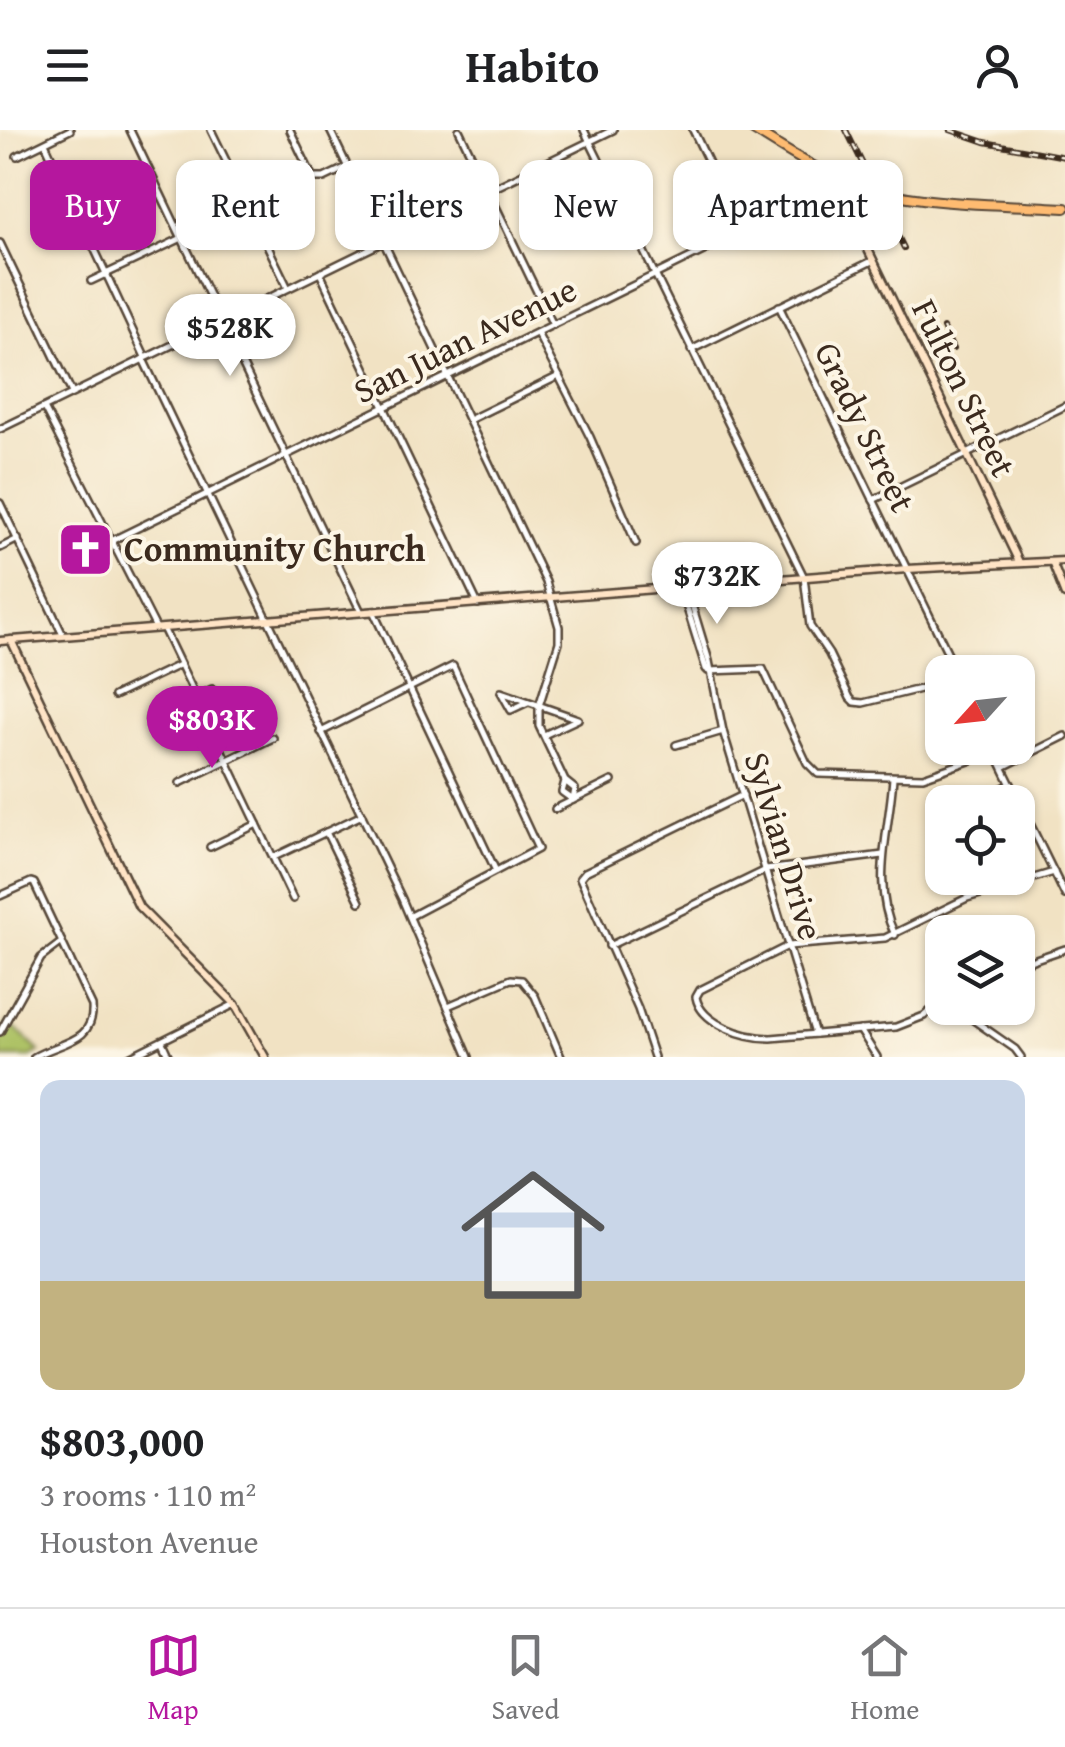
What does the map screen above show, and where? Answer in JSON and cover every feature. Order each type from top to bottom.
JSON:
[{"type":"main road","points":[[753,130],[806,160]]},
{"type":"main road","points":[[903,195],[925,200],[1065,208]]},
{"type":"street","points":[[17,156],[70,130]]},
{"type":"street","points":[[130,130],[176,226]]},
{"type":"street","points":[[210,130],[288,288]]},
{"type":"street","points":[[290,130],[313,178],[319,180],[335,173]]},
{"type":"street","points":[[330,130],[344,160]]},
{"type":"street","points":[[459,130],[473,160]]},
{"type":"street","points":[[584,130],[804,578],[811,628],[830,654],[854,702],[863,704],[925,686]]},
{"type":"street","points":[[499,186],[612,130]]},
{"type":"street","points":[[692,130],[707,160]]},
{"type":"street","points":[[44,142],[410,916],[468,1057]]},
{"type":"street","points":[[499,214],[553,325]]},
{"type":"street","points":[[92,281],[176,241]]},
{"type":"street","points":[[0,243],[72,393]]},
{"type":"street","points":[[188,250],[361,612]]},
{"type":"street","points":[[0,429],[367,250]]},
{"type":"street","points":[[388,250],[546,582],[559,627],[559,642],[539,706],[539,726],[565,780],[575,789],[574,800]]},
{"type":"street","name":"San Juan Avenue","points":[[110,541],[706,250]]},
{"type":"street","name":"Fulton Street","points":[[869,250],[1019,562]]},
{"type":"street","points":[[691,350],[874,260]]},
{"type":"street","points":[[320,273],[478,604]]},
{"type":"street","name":"Grady Street","points":[[778,306],[949,655]]},
{"type":"street","points":[[538,333],[595,448],[636,543]]},
{"type":"street","points":[[469,420],[559,376]]},
{"type":"street","points":[[44,408],[110,541],[180,664],[293,899]]},
{"type":"street","points":[[873,500],[1064,410]]},
{"type":"street","points":[[0,502],[64,636]]},
{"type":"street","points":[[0,548],[18,539]]},
{"type":"street","points":[[0,641],[907,569],[1065,561]]},
{"type":"street","points":[[1052,562],[1065,595]]},
{"type":"street","name":"Sylvian Drive","points":[[684,588],[815,1034]]},
{"type":"street","points":[[373,612],[496,872]]},
{"type":"street","points":[[10,640],[139,907],[235,1004],[265,1057]]},
{"type":"street","points":[[114,696],[180,664]]},
{"type":"street","points":[[322,732],[453,666],[538,849],[410,916]]},
{"type":"street","points":[[708,671],[762,669],[815,772],[926,776],[955,765]]},
{"type":"street","points":[[149,718],[212,689]]},
{"type":"street","points":[[528,702],[511,710],[502,692],[578,719],[544,736]]},
{"type":"street","points":[[676,745],[723,731]]},
{"type":"street","points":[[1065,736],[1003,767],[1065,895]]},
{"type":"street","points":[[180,783],[274,738]]},
{"type":"street","points":[[892,776],[883,855],[884,901],[894,935]]},
{"type":"street","points":[[565,780],[562,792],[574,800]]},
{"type":"street","points":[[555,809],[612,781]]},
{"type":"street","points":[[651,1056],[638,1010],[581,886],[582,874],[743,795]]},
{"type":"street","points":[[274,858],[362,815]]},
{"type":"street","points":[[210,847],[257,824]]},
{"type":"street","points":[[326,832],[360,902]]},
{"type":"street","points":[[609,946],[766,870],[883,855]]},
{"type":"street","points":[[925,1015],[906,1024],[762,1038],[710,1019],[700,1010],[696,997],[700,990],[788,946],[894,935],[967,898],[1054,872]]},
{"type":"street","points":[[0,896],[34,883],[92,1006],[91,1022],[81,1037],[34,1057]]},
{"type":"street","points":[[0,1032],[41,958],[62,942]]},
{"type":"street","points":[[1035,960],[1065,950]]},
{"type":"street","points":[[448,1006],[512,979],[522,980],[535,996],[562,1057]]},
{"type":"street","points":[[129,1057],[235,1004]]},
{"type":"street","points":[[981,1025],[1015,1048],[1021,1057]]},
{"type":"street","points":[[860,1030],[877,1057]]},
{"type":"street","points":[[162,1042],[169,1057]]},
{"type":"green space","points":[[8,1022],[39,1051],[30,1057],[0,1057],[0,1036]]},
{"type":"railway","points":[[846,130],[904,248]]},
{"type":"railway","points":[[950,130],[985,142],[1065,157]]},
{"type":"railway","points":[[943,328],[953,349]]},
{"type":"place","name":"Community Church","points":[[85,549]]}]
